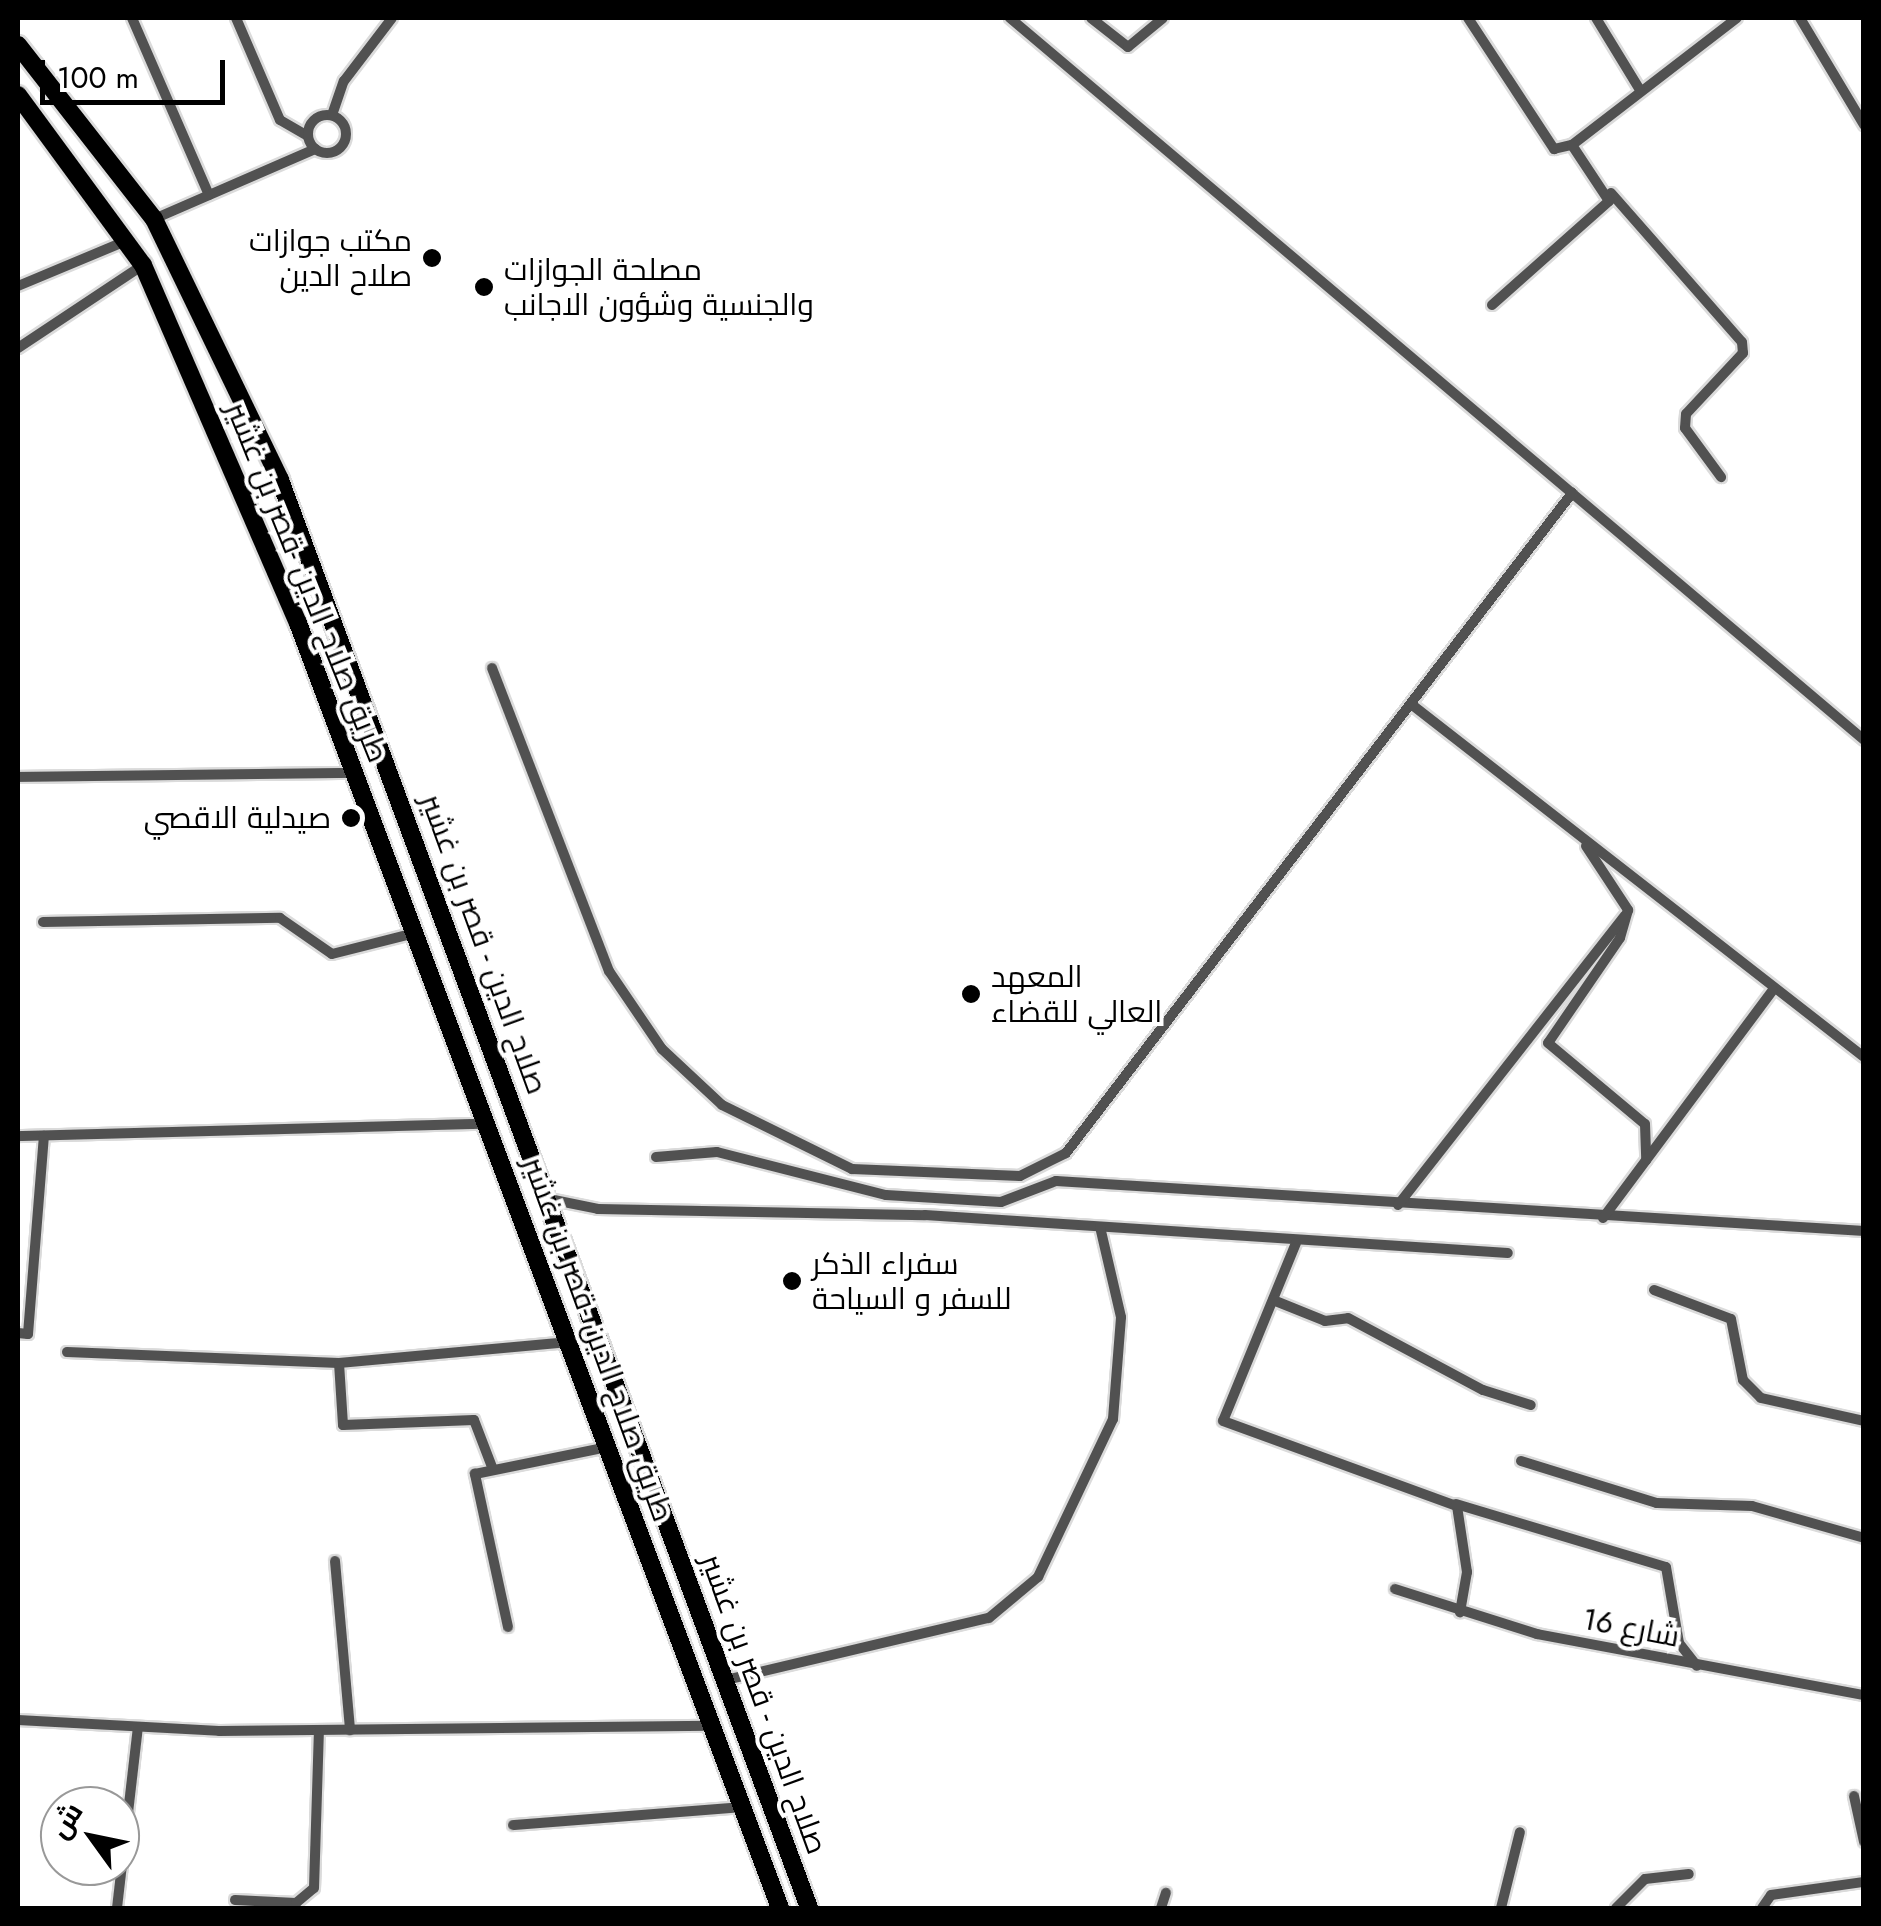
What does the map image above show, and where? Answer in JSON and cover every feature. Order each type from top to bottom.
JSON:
[{"type":"highway","name":"صلاح الدين - قصر بن غشير","points":[[18,45],[154,218],[280,480],[521,1121],[809,1908]]},
{"type":"highway","name":"طريق صلاح الدين -قصر بن غشير","points":[[18,94],[144,265],[416,932],[780,1908]]},
{"type":"highway","points":[[490,1129],[514,1142],[521,1121]]},
{"type":"highway","points":[[528,1228],[536,1210],[552,1206]]},
{"type":"street","points":[[132,18],[209,195]]},
{"type":"street","points":[[236,18],[280,120],[308,136],[315,149]]},
{"type":"street","points":[[332,115],[344,81],[392,18]]},
{"type":"street","points":[[1010,18],[1864,740]]},
{"type":"street","points":[[1091,18],[1128,46],[1163,18]]},
{"type":"street","points":[[1468,18],[1542,137],[1554,149],[1572,146],[1737,18]]},
{"type":"street","points":[[1596,18],[1640,90]]},
{"type":"street","points":[[1800,18],[1864,125]]},
{"type":"street","points":[[154,218],[315,149],[343,146],[347,131],[332,115]]},
{"type":"street","points":[[308,136],[318,117],[332,115]]},
{"type":"street","points":[[1572,146],[1742,342],[1743,353],[1686,414],[1685,428],[1721,477]]},
{"type":"street","points":[[1492,305],[1610,193]]},
{"type":"street","points":[[18,286],[128,240]]},
{"type":"street","points":[[18,348],[144,265]]},
{"type":"street","points":[[492,668],[610,970],[662,1049],[722,1105],[782,1142],[852,1170],[927,1178],[1020,1176],[1066,1152],[1572,493]]},
{"type":"street","points":[[1410,704],[1864,1057]]},
{"type":"street","points":[[18,777],[354,773]]},
{"type":"street","points":[[1579,836],[1628,910],[1620,938],[1548,1043],[1646,1124],[1646,1160]]},
{"type":"street","points":[[1397,1206],[1628,910]]},
{"type":"street","points":[[43,922],[280,918],[332,954],[416,932]]},
{"type":"street","points":[[1603,1218],[1773,990]]},
{"type":"street","points":[[18,1136],[490,1129]]},
{"type":"street","points":[[18,1333],[28,1334],[44,1136]]},
{"type":"street","points":[[656,1157],[718,1152],[906,1196],[1001,1202],[1056,1182],[1397,1206],[1864,1230]]},
{"type":"street","points":[[552,1206],[1100,1226],[1296,1243],[1508,1254]]},
{"type":"street","points":[[726,1680],[989,1618],[1038,1577],[1113,1419],[1121,1316],[1100,1226]]},
{"type":"street","points":[[1296,1243],[1223,1420],[1452,1503],[1666,1567],[1679,1643],[1698,1666]]},
{"type":"street","points":[[1654,1290],[1732,1320],[1742,1380],[1761,1398],[1864,1421]]},
{"type":"street","points":[[1273,1300],[1325,1322],[1348,1318],[1483,1390],[1530,1404]]},
{"type":"street","points":[[67,1352],[338,1363],[569,1342]]},
{"type":"street","points":[[338,1363],[343,1425],[474,1420],[492,1467]]},
{"type":"street","points":[[508,1627],[474,1485],[477,1472],[608,1446]]},
{"type":"street","points":[[1521,1461],[1657,1503],[1752,1506],[1864,1538]]},
{"type":"street","points":[[1452,1503],[1467,1572],[1460,1612]]},
{"type":"street","points":[[335,1560],[350,1730]]},
{"type":"street","name":"شارع 16","points":[[1394,1590],[1460,1612],[1698,1666],[1864,1695]]},
{"type":"street","points":[[18,1720],[320,1731],[712,1726]]},
{"type":"street","points":[[117,1908],[138,1727]]},
{"type":"street","points":[[235,1900],[296,1903],[314,1888],[320,1731]]},
{"type":"street","points":[[1854,1796],[1864,1842]]},
{"type":"street","points":[[513,1825],[741,1806]]},
{"type":"street","points":[[1500,1908],[1520,1832]]},
{"type":"street","points":[[1616,1908],[1645,1879],[1689,1874]]},
{"type":"street","points":[[1762,1908],[1772,1895],[1864,1882]]},
{"type":"street","points":[[1161,1908],[1166,1894]]},
{"type":"place","name":"مكتب جوازات صلاح الدين","points":[[432,258]]},
{"type":"place","name":"مصلحة الجوازات والجنسية وشؤون الاجانب","points":[[484,287]]},
{"type":"place","name":"صيدلية الاقصي","points":[[351,818]]},
{"type":"place","name":"المعهد العالي للقضاء","points":[[971,994]]},
{"type":"place","name":"سفراء الذكر للسفر و السياحة","points":[[792,1281]]}]
